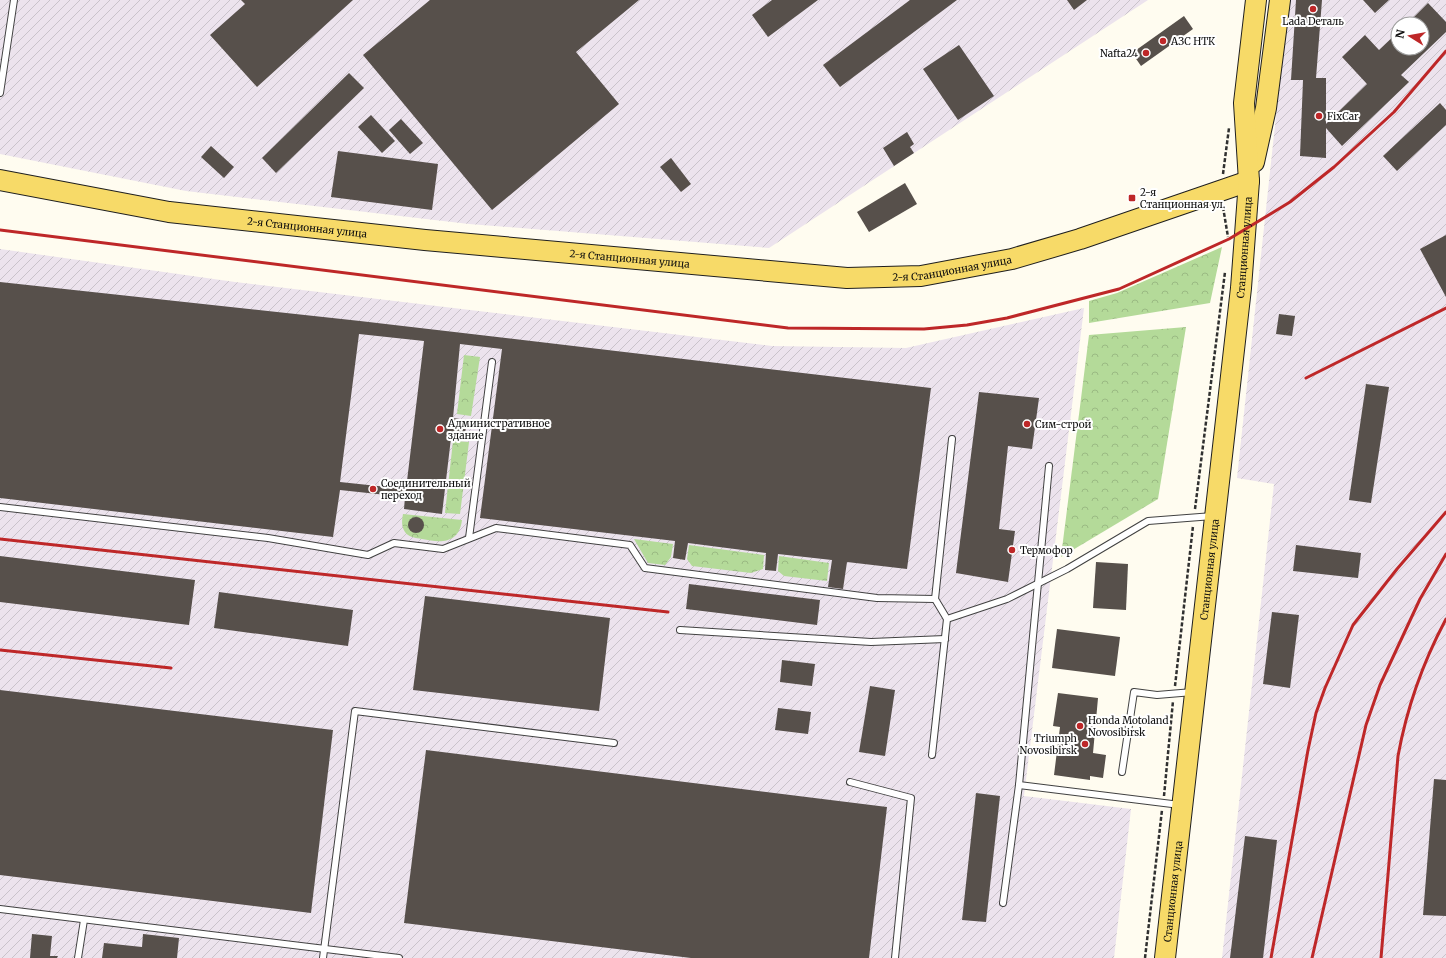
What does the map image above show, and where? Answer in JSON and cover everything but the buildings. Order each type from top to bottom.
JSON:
[{"type":"main road","name":"Станционная улица","points":[[1165,958],[1172,804],[1195,692],[1241,288],[1249,181],[1244,103],[1256,0]]},
{"type":"main road","name":"Станционная улица","points":[[1249,181],[1266,108],[1280,0]]},
{"type":"main road","name":"2-я Станционная улица","points":[[0,180],[169,212],[425,240],[847,278],[921,276],[1012,259],[1080,239],[1249,181]]},
{"type":"lane","points":[[0,93],[14,0]]},
{"type":"lane","points":[[469,538],[492,362]]},
{"type":"lane","points":[[932,755],[947,619],[934,599],[952,439]]},
{"type":"lane","points":[[1003,903],[1019,785],[1049,466]]},
{"type":"lane","points":[[0,508],[268,538],[368,555],[394,543],[443,549],[496,528],[630,545],[645,568],[877,598],[934,599]]},
{"type":"lane","points":[[947,619],[1007,599],[1039,582],[1067,570],[1148,521],[1215,515]]},
{"type":"lane","points":[[680,630],[871,642],[944,639]]},
{"type":"lane","points":[[1122,772],[1134,692],[1157,695],[1195,692]]},
{"type":"lane","points":[[323,958],[355,711],[614,743]]},
{"type":"lane","points":[[850,782],[911,798],[895,958]]},
{"type":"lane","points":[[1019,785],[1172,804]]},
{"type":"lane","points":[[0,909],[399,958]]},
{"type":"lane","points":[[78,958],[84,920]]},
{"type":"path","points":[[1221,191],[1224,219],[1229,239]]},
{"type":"path","points":[[1145,958],[1172,804],[1174,693],[1194,517],[1225,270]]},
{"type":"shaded area","points":[[0,0],[1148,0],[769,248],[469,224],[186,191],[0,154]]},
{"type":"shaded area","points":[[1290,0],[1446,0],[1446,958],[1222,958],[1274,484],[1237,478],[1284,42]]},
{"type":"shaded area","points":[[0,249],[235,282],[772,346],[906,348],[1084,308],[1024,796],[1131,809],[1114,958],[0,958]]},
{"type":"green space","points":[[1222,247],[1210,303],[1089,323],[1089,301],[1117,293]]},
{"type":"green space","points":[[1186,327],[1158,499],[1061,557],[1089,335]]},
{"type":"green space","points":[[464,355],[480,357],[471,416],[457,414]]},
{"type":"green space","points":[[453,441],[469,442],[460,514],[445,513]]},
{"type":"green space","points":[[403,514],[462,520],[457,534],[453,538],[436,541],[415,538],[406,534],[402,525]]},
{"type":"green space","points":[[634,539],[673,544],[671,557],[665,565],[648,563]]},
{"type":"green space","points":[[689,545],[764,555],[763,569],[751,573],[692,566],[687,559]]},
{"type":"green space","points":[[779,556],[829,563],[827,581],[784,576],[778,571]]},
{"type":"railway","points":[[0,230],[788,328],[924,329],[967,325],[1007,318],[1119,289],[1229,239],[1290,202],[1334,167],[1394,112],[1446,51]]},
{"type":"railway","points":[[1306,378],[1446,308]]},
{"type":"railway","points":[[1271,958],[1308,750],[1316,713],[1325,688],[1353,625],[1397,569],[1446,512]]},
{"type":"railway","points":[[0,539],[668,612]]},
{"type":"railway","points":[[1312,958],[1366,725],[1380,685],[1420,599],[1446,554]]},
{"type":"railway","points":[[1381,958],[1398,756],[1411,702],[1423,668],[1446,619]]},
{"type":"railway","points":[[0,650],[171,668]]},
{"type":"place","name":"Lada Dеталь","points":[[1313,9]]},
{"type":"place","name":"АЗС НТК","points":[[1163,41]]},
{"type":"place","name":"Nafta24","points":[[1146,53]]},
{"type":"place","name":"FixCar","points":[[1319,116]]},
{"type":"place","name":"2-я Станционная ул.","points":[[1132,198]]},
{"type":"place","name":"Сим-строй","points":[[1027,424]]},
{"type":"place","name":"Административное здание","points":[[440,429]]},
{"type":"place","name":"Соединительный переход","points":[[373,489]]},
{"type":"place","name":"Термофор","points":[[1012,550]]},
{"type":"place","name":"Honda Motoland Novosibirsk","points":[[1080,726]]},
{"type":"place","name":"Triumph Novosibirsk","points":[[1085,744]]}]
